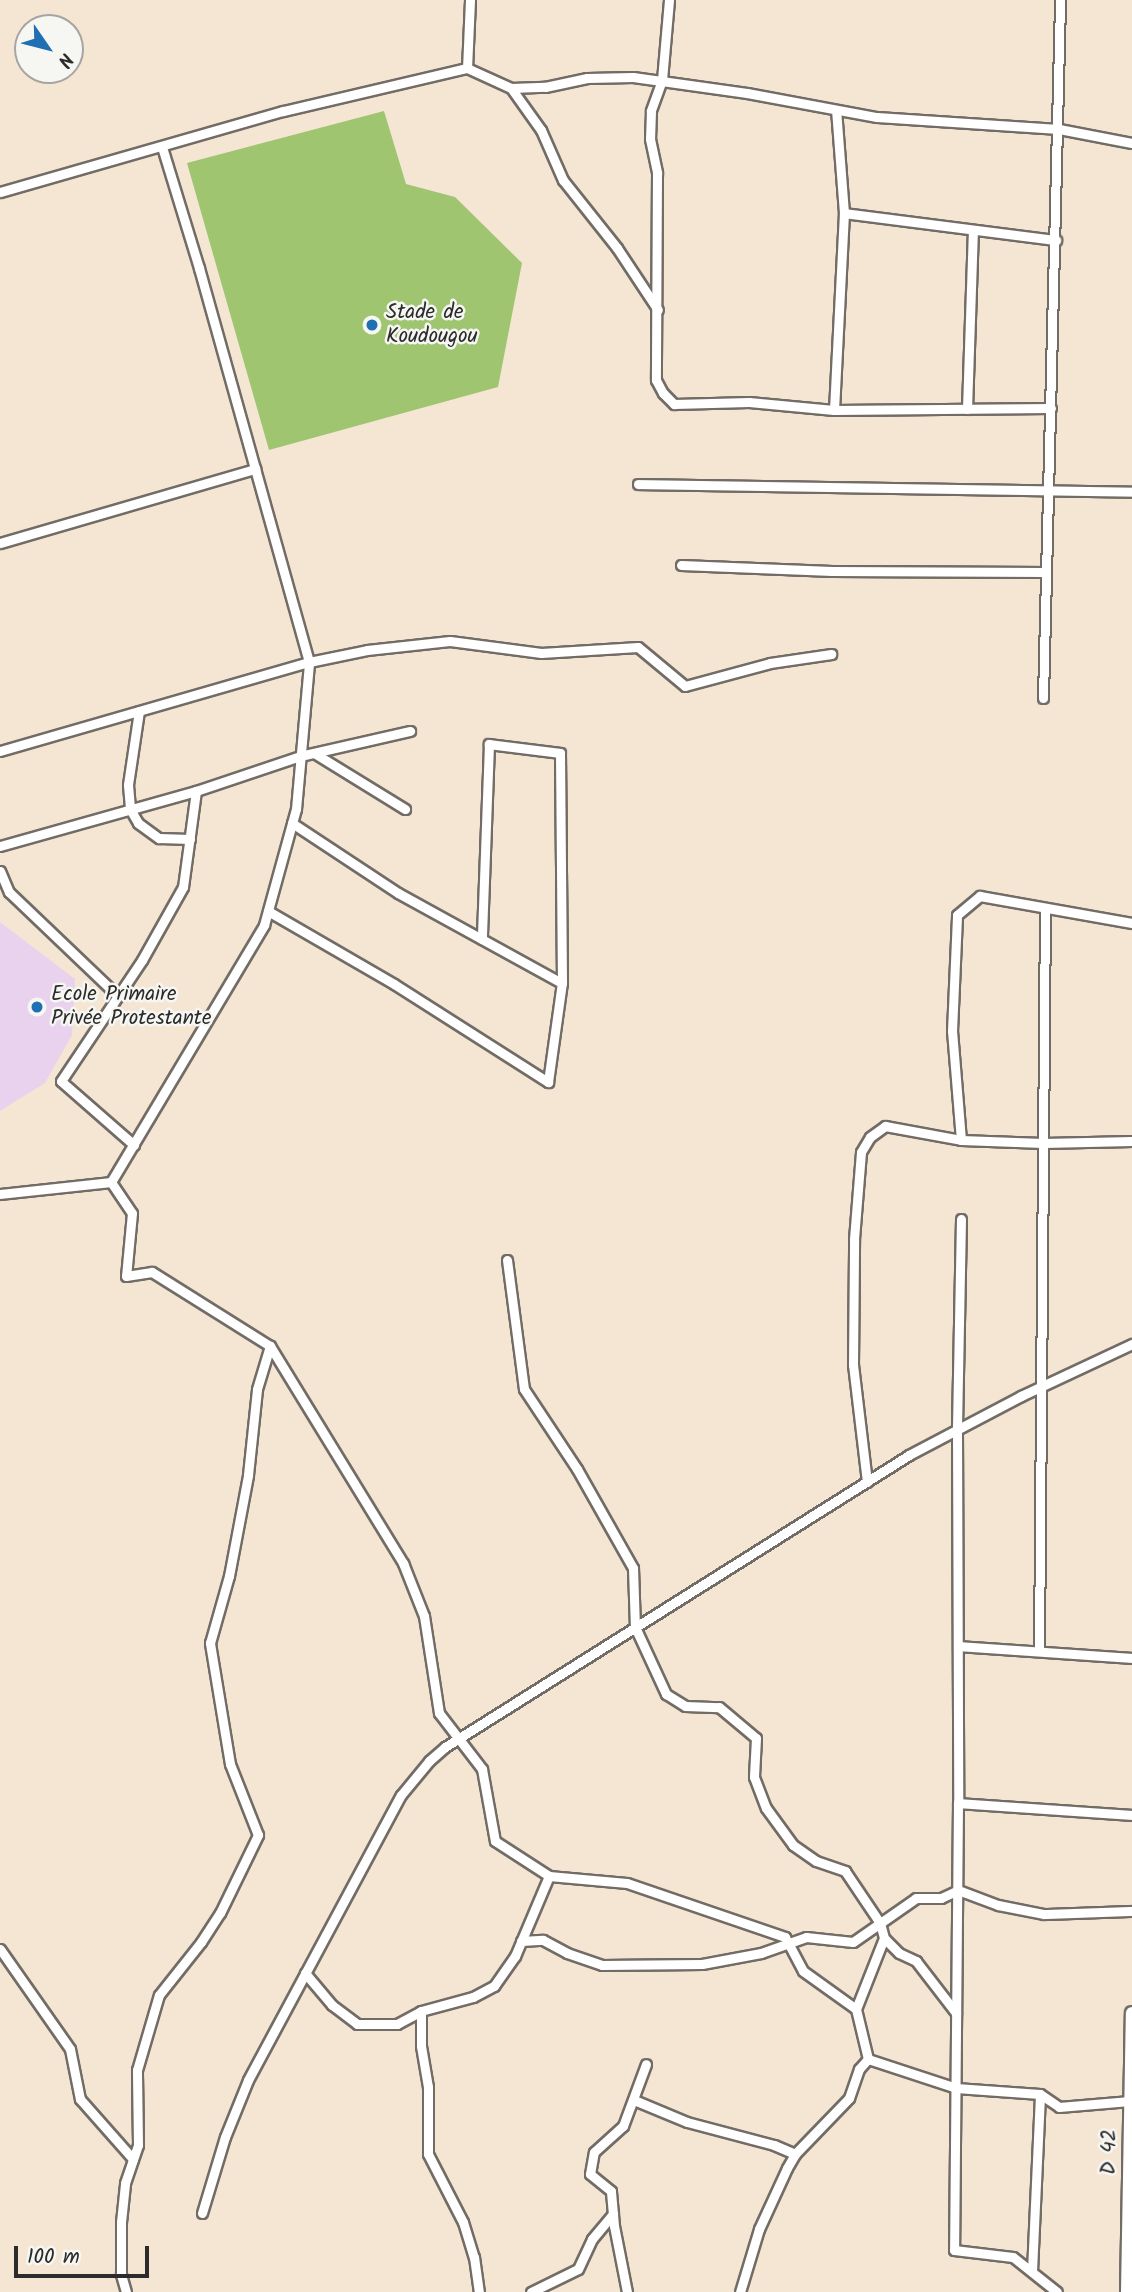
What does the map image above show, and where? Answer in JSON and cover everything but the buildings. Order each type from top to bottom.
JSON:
[{"type":"street","points":[[467,68],[470,0]]},
{"type":"street","points":[[669,0],[662,80],[651,111],[650,139],[657,173],[656,380],[674,404],[749,402],[834,410],[1051,408]]},
{"type":"street","points":[[1043,698],[1059,130],[1060,0]]},
{"type":"street","points":[[0,192],[283,111],[467,68],[511,88],[545,87],[587,78],[662,80],[877,117],[1059,130],[1132,143]]},
{"type":"street","points":[[511,88],[541,130],[564,180],[617,248],[658,310]]},
{"type":"street","points":[[834,410],[844,213],[836,110]]},
{"type":"street","points":[[111,1182],[264,925],[292,823],[309,662],[162,147]]},
{"type":"street","points":[[844,213],[1056,240]]},
{"type":"street","points":[[967,409],[973,230]]},
{"type":"street","points":[[0,543],[255,469]]},
{"type":"street","points":[[638,484],[1132,492]]},
{"type":"street","points":[[681,565],[832,571],[1046,572]]},
{"type":"street","points":[[0,751],[309,662],[367,650],[450,641],[541,653],[638,648],[685,686],[770,663],[831,654]]},
{"type":"street","points":[[139,711],[128,785],[130,809],[138,823],[159,838],[190,839]]},
{"type":"street","points":[[0,846],[196,791],[300,756],[411,731]]},
{"type":"street","points":[[268,911],[394,984],[548,1082],[562,983],[561,754],[489,744],[482,939]]},
{"type":"street","points":[[314,753],[405,808]]},
{"type":"street","points":[[134,1145],[61,1081],[118,996],[183,887],[196,791]]},
{"type":"street","points":[[292,823],[398,893],[562,983]]},
{"type":"street","points":[[0,871],[9,892],[118,996]]},
{"type":"street","points":[[961,1140],[951,1031],[957,915],[980,896],[1132,923]]},
{"type":"street","points":[[1039,1651],[1045,908]]},
{"type":"street","points":[[867,1482],[853,1365],[854,1239],[862,1152],[870,1137],[885,1126],[961,1140],[1043,1143],[1132,1140]]},
{"type":"street","points":[[0,1194],[111,1182]]},
{"type":"street","points":[[111,1182],[132,1213],[126,1276],[152,1272],[270,1346],[403,1563],[424,1616],[439,1713],[482,1769],[495,1841],[549,1876],[628,1882],[785,1937],[803,1971],[856,2008]]},
{"type":"street","points":[[961,1219],[957,1430],[958,1890],[954,2250],[1013,2257],[1057,2292]]},
{"type":"street","points":[[507,1260],[524,1389],[577,1469],[633,1568],[635,1627],[666,1694],[685,1706],[719,1707],[756,1738],[754,1777],[766,1808],[793,1846],[817,1861],[845,1871],[880,1923],[884,1938],[899,1953],[916,1961],[957,2014]]},
{"type":"street","points":[[202,2213],[225,2137],[248,2080],[401,1795],[429,1761],[458,1739],[867,1482],[1041,1386],[1132,1344]]},
{"type":"street","points":[[126,2292],[121,2274],[121,2222],[125,2183],[138,2145],[138,2070],[159,1995],[220,1913],[258,1835],[230,1764],[210,1643],[229,1576],[248,1475],[257,1389],[270,1346]]},
{"type":"street","points":[[958,1646],[1132,1658]]},
{"type":"street","points":[[958,1802],[1132,1815]]},
{"type":"street","points":[[305,1973],[332,2005],[357,2024],[397,2024],[421,2011],[472,1997],[494,1986],[521,1941],[549,1876]]},
{"type":"street","points":[[521,1941],[543,1940],[568,1953],[602,1965],[702,1964],[761,1953],[806,1937],[853,1942],[915,1898],[941,1898],[958,1890],[998,1905],[1044,1914],[1132,1911]]},
{"type":"street","points":[[868,2059],[856,2008],[884,1938]]},
{"type":"street","points":[[0,1949],[70,2049],[80,2099],[133,2159]]},
{"type":"street","points":[[421,2011],[421,2046],[428,2087],[428,2154],[463,2221],[474,2257],[479,2292]]},
{"type":"street","name":"D 42","points":[[1127,2286],[1132,2013]]},
{"type":"street","points":[[868,2059],[956,2088],[1040,2094],[1059,2107],[1130,2101]]},
{"type":"street","points":[[740,2292],[759,2229],[794,2154],[849,2098],[859,2069],[868,2059]]},
{"type":"street","points":[[627,2292],[612,2214],[611,2191],[590,2174],[594,2152],[623,2126],[646,2064]]},
{"type":"street","points":[[1032,2271],[1040,2094]]},
{"type":"street","points":[[634,2100],[687,2122],[762,2141],[794,2154]]},
{"type":"street","points":[[531,2292],[578,2269],[592,2239],[612,2214]]},
{"type":"street","points":[[1118,2292],[1127,2286]]},
{"type":"shaded area","name":"Ecole Primaire Privée Protestante","points":[[0,922],[75,979],[72,1035],[45,1083],[0,1111]]},
{"type":"green space","name":"Stade de Koudougou","points":[[384,111],[406,184],[455,197],[522,263],[498,387],[269,450],[187,163]]},
{"type":"place","name":"Stade de Koudougou","points":[[372,325]]},
{"type":"place","name":"Ecole Primaire Privée Protestante","points":[[37,1007]]}]
